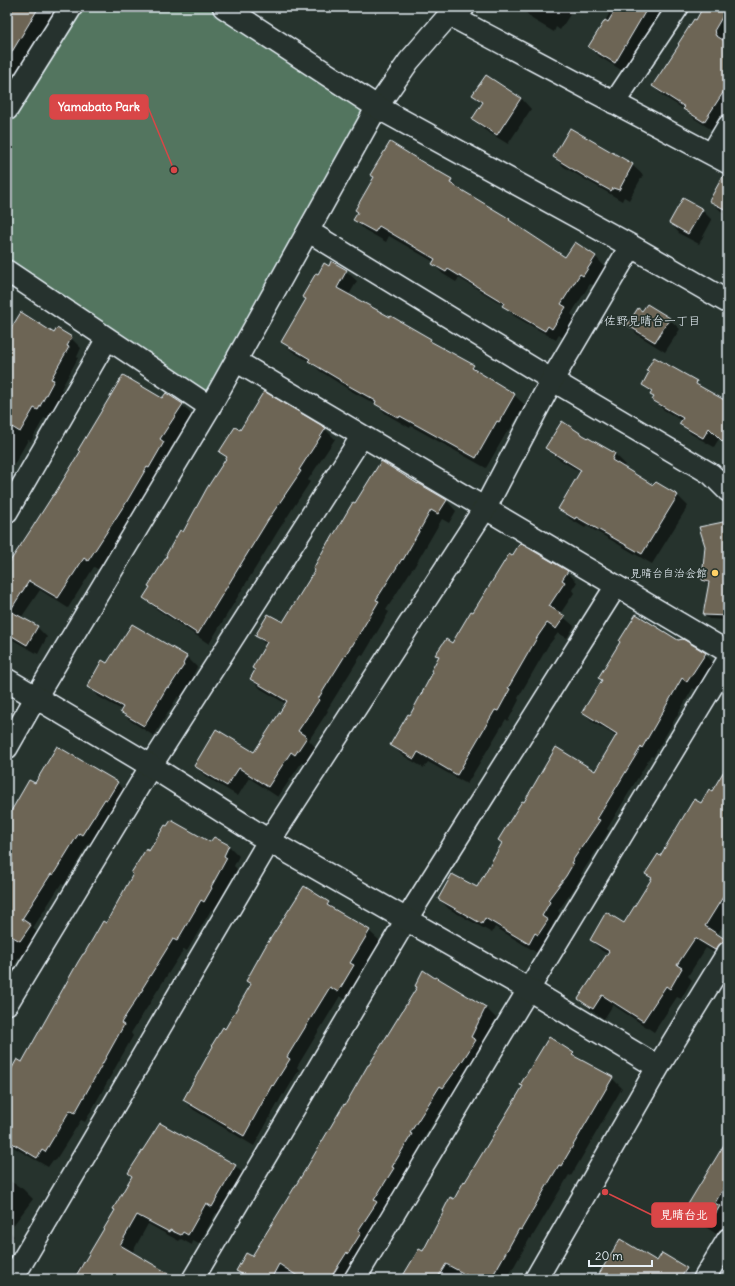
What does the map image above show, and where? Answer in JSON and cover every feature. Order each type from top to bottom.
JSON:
[{"type":"street","points":[[7,110],[71,7]]},
{"type":"street","points":[[224,7],[377,107],[631,246],[728,302]]},
{"type":"street","points":[[614,103],[678,7]]},
{"type":"street","points":[[7,748],[210,407],[377,107],[409,61],[457,11],[614,103],[720,158],[728,126]]},
{"type":"street","points":[[308,230],[552,380],[711,474],[728,490]]},
{"type":"street","points":[[12,1279],[269,841],[485,508],[552,380],[631,246]]},
{"type":"street","points":[[9,278],[107,339],[210,407]]},
{"type":"street","points":[[7,512],[107,339]]},
{"type":"street","points":[[236,361],[728,652]]},
{"type":"street","points":[[7,1004],[151,766],[362,436]]},
{"type":"street","points":[[193,1279],[406,920],[616,586]]},
{"type":"street","points":[[355,1279],[728,660]]},
{"type":"street","points":[[7,680],[151,766],[269,841],[528,990],[658,1067]]},
{"type":"street","points":[[536,1279],[658,1067],[728,953]]},
{"type":"street","points":[[704,1279],[728,1239]]},
{"type":"green space","points":[[71,7],[224,7],[377,107],[210,407],[7,271],[7,109]]},
{"type":"building","points":[[7,7],[39,7],[7,60]]},
{"type":"building","points":[[617,7],[648,7],[615,63],[588,47],[605,20],[608,22]]},
{"type":"building","points":[[703,7],[728,7],[714,31],[716,33],[715,35],[728,43],[728,85],[704,122],[683,109],[685,107],[652,86]]},
{"type":"building","points":[[486,75],[521,98],[497,135],[472,119],[483,102],[472,95]]},
{"type":"building","points":[[570,128],[633,164],[619,190],[613,188],[611,191],[553,157]]},
{"type":"building","points":[[390,142],[452,179],[450,183],[510,219],[509,220],[565,257],[575,242],[596,256],[583,276],[580,274],[561,304],[566,307],[552,329],[548,326],[545,331],[502,306],[504,303],[448,269],[446,272],[432,264],[435,259],[379,226],[375,232],[353,220],[358,212],[355,210],[374,177],[370,175]]},
{"type":"building","points":[[724,174],[728,175],[728,211],[709,201]]},
{"type":"building","points":[[683,198],[703,209],[688,234],[669,223]]},
{"type":"building","points":[[331,261],[347,270],[337,288],[431,339],[430,341],[474,365],[472,368],[515,394],[499,422],[497,421],[476,458],[400,416],[399,418],[375,404],[376,401],[340,381],[308,361],[310,359],[281,342],[306,299],[302,297],[316,273],[318,274],[324,263],[329,266]]},
{"type":"building","points":[[647,304],[670,318],[655,342],[627,325],[638,308],[642,311]]},
{"type":"building","points":[[21,312],[54,333],[57,328],[72,337],[67,346],[69,347],[51,379],[54,380],[38,410],[34,408],[20,432],[7,424],[7,335]]},
{"type":"building","points":[[654,357],[697,381],[696,384],[728,402],[728,447],[709,428],[703,438],[679,424],[683,418],[652,400],[654,397],[650,395],[652,391],[642,385],[649,372],[646,371]]},
{"type":"building","points":[[123,375],[162,398],[166,393],[183,404],[160,439],[164,442],[149,468],[147,467],[123,508],[88,561],[84,558],[58,598],[29,581],[10,611],[38,626],[27,645],[7,633],[7,566],[54,495],[80,452],[78,450]]},
{"type":"building","points":[[264,391],[326,428],[299,470],[301,471],[268,520],[198,634],[143,598],[150,587],[148,586],[167,556],[166,555],[180,530],[183,532],[207,488],[227,457],[219,452],[235,427],[240,430]]},
{"type":"building","points":[[562,421],[615,453],[612,460],[653,485],[656,482],[678,495],[642,554],[576,517],[575,519],[558,509],[581,470],[545,448]]},
{"type":"building","points":[[381,461],[447,500],[438,514],[431,510],[403,560],[402,559],[376,600],[379,601],[318,699],[319,700],[298,731],[307,737],[295,755],[291,752],[268,787],[239,768],[227,786],[194,766],[216,729],[254,752],[287,701],[250,679],[255,670],[252,668],[267,642],[255,636],[268,614],[283,622],[315,570],[313,569],[329,540],[330,541],[353,502],[355,503]]},
{"type":"building","name":"見晴台自治会館","points":[[728,521],[728,616],[703,615],[709,582],[702,580],[705,546],[699,527]]},
{"type":"building","points":[[520,543],[568,571],[562,580],[565,582],[549,606],[565,616],[556,629],[547,623],[538,636],[508,688],[510,689],[498,711],[495,710],[457,775],[418,752],[414,759],[390,745],[408,714],[410,715],[433,672],[431,671],[439,656],[435,655],[446,639],[452,643],[471,611],[473,612],[509,554],[512,556]]},
{"type":"building","points":[[636,614],[678,640],[683,639],[706,653],[687,682],[682,678],[642,748],[641,747],[597,819],[600,820],[571,863],[573,864],[566,876],[548,900],[550,902],[542,916],[548,920],[538,935],[535,933],[529,944],[485,918],[482,924],[438,899],[452,874],[477,887],[502,843],[498,840],[522,801],[524,802],[556,747],[595,771],[617,734],[582,712],[602,680],[598,678]]},
{"type":"building","points":[[132,624],[187,656],[183,664],[184,665],[169,688],[167,687],[144,726],[120,712],[123,707],[87,687],[102,660],[107,663]]},
{"type":"building","points":[[57,746],[118,782],[107,800],[105,799],[82,835],[79,833],[53,875],[51,874],[22,919],[31,925],[20,941],[11,936],[7,942],[7,818],[29,780],[35,783]]},
{"type":"building","points":[[728,764],[728,889],[705,926],[728,941],[722,942],[715,950],[695,938],[677,965],[682,968],[670,989],[666,986],[643,1021],[602,995],[593,1009],[578,999],[609,951],[590,940],[606,912],[624,923],[652,878],[645,874],[658,854],[660,856],[694,799],[701,803],[709,789],[712,791]]},
{"type":"building","points":[[171,820],[210,842],[214,837],[229,845],[224,856],[227,858],[204,902],[201,900],[177,941],[173,939],[121,1023],[124,1025],[75,1113],[70,1110],[45,1152],[42,1150],[37,1158],[7,1140],[7,1077],[17,1059],[22,1062],[78,962],[103,921],[106,923],[133,874],[131,873],[146,849],[149,851],[165,825],[167,826]]},
{"type":"building","points":[[304,886],[329,902],[327,905],[370,930],[350,963],[354,965],[338,992],[330,987],[287,1057],[290,1059],[273,1086],[272,1085],[244,1136],[183,1100],[213,1046],[212,1045],[223,1027],[225,1029],[251,984],[246,981],[265,947]]},
{"type":"building","points":[[423,970],[486,1007],[471,1037],[476,1040],[443,1088],[440,1086],[410,1133],[412,1134],[392,1167],[394,1168],[374,1200],[377,1202],[358,1231],[361,1233],[348,1254],[347,1252],[330,1279],[302,1279],[279,1264],[271,1279],[252,1279],[236,1271],[246,1253],[252,1256],[417,987],[415,986]]},
{"type":"building","points":[[549,1037],[574,1053],[572,1055],[613,1077],[561,1166],[559,1165],[521,1230],[519,1229],[491,1279],[474,1279],[446,1264],[437,1279],[401,1279],[419,1249],[423,1251],[450,1197],[454,1199],[464,1181],[465,1182],[523,1086],[520,1085]]},
{"type":"building","points":[[160,1123],[236,1165],[212,1207],[206,1203],[188,1235],[183,1232],[181,1235],[170,1230],[169,1232],[137,1215],[120,1245],[178,1279],[74,1279],[115,1210],[113,1209],[132,1176],[128,1173]]},
{"type":"building","points":[[728,1138],[728,1180],[715,1203],[720,1206],[708,1226],[684,1211]]},
{"type":"building","points":[[620,1239],[657,1261],[662,1253],[687,1268],[682,1276],[687,1279],[596,1279]]},
{"type":"place","name":"Yamabato Park","points":[[174,170]]},
{"type":"place","name":"見晴台自治会館","points":[[715,573]]},
{"type":"place","name":"見晴台北","points":[[605,1192]]},
{"type":"district","name":"佐野見晴台一丁目","points":[[652,321]]}]
